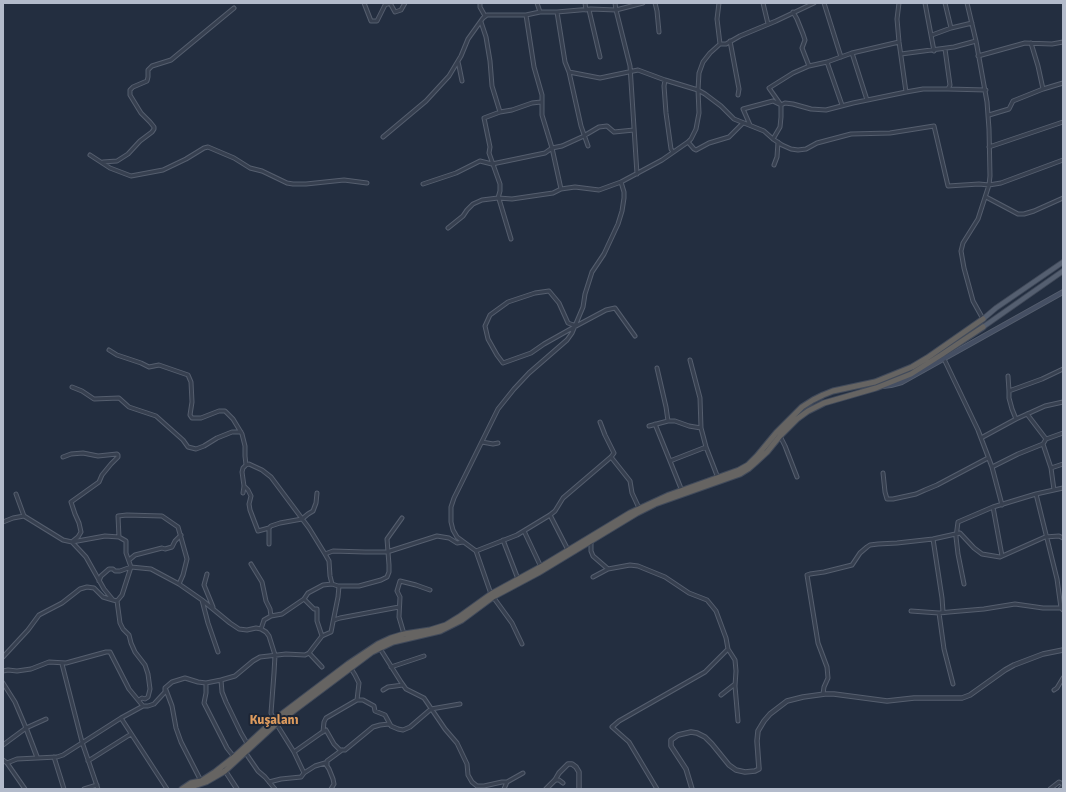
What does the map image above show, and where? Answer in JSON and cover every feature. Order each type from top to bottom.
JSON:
[{"type":"highway","points":[[182,789],[206,782],[275,722],[349,666],[379,646],[404,634],[430,630],[446,625],[518,578],[541,567],[639,508],[739,470],[757,456],[792,416],[813,400],[833,391],[875,382],[912,367],[983,319]]},
{"type":"highway","points":[[379,646],[440,631],[462,620],[492,596],[538,573],[655,504],[740,474],[767,452],[797,419],[816,407],[883,386],[905,377],[925,366],[983,327]]},
{"type":"highway","points":[[193,787],[223,768],[245,748]]},
{"type":"main road","points":[[983,319],[996,308],[1063,262]]},
{"type":"main road","points":[[983,327],[1063,270]]},
{"type":"main road","points":[[883,386],[902,382],[1063,292]]},
{"type":"street","points":[[364,3],[371,21],[377,21],[385,5],[390,3],[395,12],[400,10],[405,3]]},
{"type":"street","points":[[480,3],[484,16]]},
{"type":"street","points":[[537,3],[540,12]]},
{"type":"street","points":[[585,3],[600,57]]},
{"type":"street","points":[[615,3],[631,71],[637,174]]},
{"type":"street","points":[[484,16],[526,15],[540,12],[616,10],[643,3]]},
{"type":"street","points":[[655,3],[659,32]]},
{"type":"street","points":[[719,3],[717,19],[720,44]]},
{"type":"street","points":[[763,3],[768,24]]},
{"type":"street","points":[[448,228],[463,216],[473,204],[482,200],[512,199],[553,193],[561,189],[574,187],[599,190],[637,174],[673,152],[691,139],[696,129],[699,113],[698,90],[700,73],[703,62],[710,53],[720,44],[726,44],[814,3]]},
{"type":"street","points":[[824,3],[841,57]]},
{"type":"street","points":[[899,3],[897,19],[906,92]]},
{"type":"street","points":[[925,3],[934,50]]},
{"type":"street","points":[[945,3],[951,28]]},
{"type":"street","points":[[967,3],[986,90],[989,115],[990,176],[986,197],[978,219],[963,243],[961,250],[964,268],[973,301],[983,319]]},
{"type":"street","points":[[102,162],[117,161],[128,154],[154,129],[150,122],[141,113],[130,95],[130,90],[133,87],[147,81],[148,70],[152,66],[171,60],[234,8]]},
{"type":"street","points":[[557,12],[565,62],[569,72],[584,136],[588,146]]},
{"type":"street","points":[[793,12],[797,18],[805,40],[802,48],[809,66]]},
{"type":"street","points":[[526,15],[533,60],[542,96],[542,115],[552,148],[561,189]]},
{"type":"street","points":[[383,137],[426,101],[449,76],[458,62],[468,38],[484,16]]},
{"type":"street","points":[[481,22],[486,37],[492,86],[500,112]]},
{"type":"street","points":[[932,35],[951,28],[972,23]]},
{"type":"street","points":[[730,41],[738,95]]},
{"type":"street","points":[[901,54],[954,48],[976,41]]},
{"type":"street","points":[[773,139],[780,127],[782,117],[781,105],[769,88],[809,66],[827,62],[852,53],[899,42]]},
{"type":"street","points":[[978,56],[1025,43],[1052,44],[1063,42]]},
{"type":"street","points":[[1031,43],[1043,89]]},
{"type":"street","points":[[945,49],[950,85],[948,89]]},
{"type":"street","points":[[852,53],[867,100]]},
{"type":"street","points":[[458,62],[462,81]]},
{"type":"street","points":[[827,62],[842,105]]},
{"type":"street","points":[[569,72],[600,78],[638,70],[698,90],[721,106],[734,119],[764,131],[773,139],[791,149],[798,150],[851,134],[890,132],[934,126],[948,186],[979,184],[989,185],[1001,183],[1063,160]]},
{"type":"street","points":[[665,80],[666,113],[671,149],[673,152]]},
{"type":"street","points":[[989,115],[1009,109],[1013,101],[1043,89],[1063,84]]},
{"type":"street","points":[[750,125],[743,110],[773,101],[781,105],[785,103],[818,110],[826,110],[842,105],[923,89],[986,90]]},
{"type":"street","points":[[511,239],[498,199],[500,184],[489,153],[490,147],[484,118],[532,103],[542,102]]},
{"type":"street","points":[[989,147],[1063,122]]},
{"type":"street","points":[[688,142],[696,150],[709,143],[729,137],[743,123]]},
{"type":"street","points":[[423,184],[456,173],[480,161],[492,164],[545,153],[552,148],[562,146],[584,136],[599,127],[607,126],[614,132],[634,130]]},
{"type":"street","points":[[774,165],[777,157],[778,142]]},
{"type":"street","points":[[90,155],[110,168],[131,176],[163,170],[208,147],[234,158],[250,168],[287,183],[306,184],[344,180],[366,183]]},
{"type":"street","points":[[522,644],[512,623],[492,596],[476,551],[457,537],[453,530],[451,522],[451,507],[492,420],[506,398],[530,373],[567,340],[576,326],[583,307],[585,294],[592,272],[604,254],[618,224],[624,198],[621,182]]},
{"type":"street","points":[[986,197],[1018,214],[1034,211],[1063,198]]},
{"type":"street","points":[[576,326],[568,323],[559,303],[549,291],[535,293],[508,302],[490,315],[485,326],[488,339],[503,363],[531,353],[576,326],[606,310],[615,308],[635,336]]},
{"type":"street","points":[[109,350],[117,355],[149,367],[159,365],[188,375],[191,382],[192,402],[190,415],[192,418],[201,418],[219,411],[225,411],[233,419],[241,432],[245,446],[246,465],[242,472],[244,486],[243,493]]},
{"type":"street","points":[[944,358],[982,438],[992,467],[1002,505]]},
{"type":"street","points":[[690,360],[700,398],[701,428],[706,447],[718,478]]},
{"type":"street","points":[[656,368],[668,421]]},
{"type":"street","points":[[1009,392],[1063,370]]},
{"type":"street","points":[[1008,376],[1011,404],[1016,419]]},
{"type":"street","points":[[72,387],[82,391],[94,399],[119,398],[130,406],[156,416],[183,440],[188,447],[196,449],[232,432],[241,432]]},
{"type":"street","points":[[982,438],[1027,414],[1045,406],[1063,402]]},
{"type":"street","points":[[1027,414],[1046,439]]},
{"type":"street","points":[[649,426],[668,421],[675,421],[701,428]]},
{"type":"street","points":[[476,551],[524,531],[550,515],[555,511],[563,498],[611,457],[614,453],[600,422]]},
{"type":"street","points":[[655,424],[682,491]]},
{"type":"street","points":[[992,467],[1043,444],[1046,439],[1063,432]]},
{"type":"street","points":[[780,436],[797,477]]},
{"type":"street","points":[[482,442],[493,444],[498,443]]},
{"type":"street","points":[[1043,444],[1050,468],[1054,490]]},
{"type":"street","points":[[670,461],[706,447]]},
{"type":"street","points":[[63,457],[71,454],[83,453],[98,456],[118,455],[118,457],[102,475],[99,482],[71,502],[81,532],[72,542]]},
{"type":"street","points":[[611,457],[630,481],[632,493],[639,508]]},
{"type":"street","points":[[883,473],[887,499],[902,498],[937,485],[988,458]]},
{"type":"street","points":[[246,465],[249,464],[262,470],[271,477],[329,561],[332,584]]},
{"type":"street","points":[[1050,468],[1063,464]]},
{"type":"street","points":[[244,486],[251,496],[249,504],[250,510],[258,531],[280,523],[302,520],[313,511],[317,493]]},
{"type":"street","points":[[964,584],[956,534],[958,522],[993,507],[1036,494],[1063,488]]},
{"type":"street","points":[[3,657],[40,615],[62,603],[80,589],[87,587],[94,588],[102,597],[115,600],[122,595],[130,567],[126,553],[126,541],[119,537],[105,536],[72,542],[63,540],[24,516],[16,494]]},
{"type":"street","points":[[911,611],[939,613],[984,609],[1015,604],[1062,609],[1048,537],[1036,494]]},
{"type":"street","points":[[993,507],[1002,556]]},
{"type":"street","points":[[550,515],[568,550]]},
{"type":"street","points":[[3,522],[24,516]]},
{"type":"street","points":[[119,537],[118,516],[162,516],[178,527],[187,559],[183,575],[178,584]]},
{"type":"street","points":[[262,629],[264,620],[271,616],[282,614],[304,599],[308,593],[323,585],[332,584],[339,586],[359,586],[387,577],[389,565],[386,539],[402,518]]},
{"type":"street","points":[[269,528],[269,544]]},
{"type":"street","points":[[524,531],[541,567]]},
{"type":"street","points":[[823,694],[828,678],[827,667],[818,643],[807,576],[810,574],[852,565],[860,553],[870,545],[933,539],[960,533],[982,554],[1000,557],[1048,537],[1058,536],[1063,538]]},
{"type":"street","points":[[128,560],[135,555],[162,548],[165,550],[172,547],[181,535]]},
{"type":"street","points":[[325,554],[332,551],[387,552],[437,536],[448,538],[457,543],[463,542]]},
{"type":"street","points":[[933,539],[943,612]]},
{"type":"street","points":[[503,540],[518,578]]},
{"type":"street","points":[[590,541],[593,556],[608,569]]},
{"type":"street","points":[[72,542],[86,557],[104,589],[115,600],[120,623],[129,635],[135,652],[145,665],[150,689],[148,697],[139,700]]},
{"type":"street","points":[[251,564],[262,582],[271,616]]},
{"type":"street","points":[[593,577],[608,569],[630,565],[638,566],[665,577],[689,593],[707,600],[716,611],[726,638],[728,649],[735,660],[738,721]]},
{"type":"street","points":[[99,581],[101,576],[109,569],[116,571],[130,567],[150,569],[178,584],[202,600],[239,629],[247,630],[256,628],[262,629],[266,632],[269,636],[274,655],[271,713],[304,772]]},
{"type":"street","points":[[207,574],[204,585],[214,609]]},
{"type":"street","points":[[404,634],[399,616],[400,597],[397,591],[400,582],[416,585],[430,590]]},
{"type":"street","points":[[7,763],[17,759],[54,757],[63,755],[121,718],[143,706],[154,704],[165,692],[165,688],[172,682],[185,678],[206,683],[221,680],[235,676],[260,657],[286,654],[305,655],[309,653],[322,636],[331,632],[339,586]]},
{"type":"street","points":[[304,599],[314,609],[317,609],[317,621],[322,636]]},
{"type":"street","points":[[202,600],[218,652]]},
{"type":"street","points":[[334,620],[399,607]]},
{"type":"street","points":[[939,613],[944,649],[953,684]]},
{"type":"street","points":[[512,623],[513,618]]},
{"type":"street","points":[[379,646],[406,689],[424,698],[457,743],[467,764],[468,774],[472,782],[477,787],[507,782],[523,773]]},
{"type":"street","points":[[657,789],[629,742],[612,727],[619,721],[705,672],[728,649]]},
{"type":"street","points":[[692,789],[686,769],[671,746],[672,740],[678,735],[691,732],[698,733],[705,737],[729,765],[736,770],[745,772],[755,771],[759,768],[757,741],[758,731],[770,714],[787,701],[803,696],[823,694],[887,701],[914,698],[962,698],[970,695],[1014,665],[1043,654],[1063,650]]},
{"type":"street","points":[[3,671],[31,669],[49,662],[62,664],[110,652],[129,690],[143,706]]},
{"type":"street","points":[[309,653],[322,667]]},
{"type":"street","points":[[391,667],[424,656]]},
{"type":"street","points":[[62,664],[82,742],[98,787],[84,789]]},
{"type":"street","points":[[349,666],[359,683],[357,700]]},
{"type":"street","points":[[1054,690],[1063,678]]},
{"type":"street","points":[[221,680],[222,692],[245,748],[258,771],[275,789]]},
{"type":"street","points":[[3,683],[15,702],[36,757]]},
{"type":"street","points":[[206,683],[204,703],[227,748],[234,757]]},
{"type":"street","points":[[384,690],[388,687],[403,684]]},
{"type":"street","points":[[721,695],[735,684]]},
{"type":"street","points":[[165,688],[172,706],[176,728],[181,742],[201,781]]},
{"type":"street","points":[[323,732],[326,718],[357,700],[363,700],[374,706],[375,711],[385,715],[390,726],[403,730],[410,727],[431,709],[460,704]]},
{"type":"street","points":[[121,718],[167,789]]},
{"type":"street","points":[[3,745],[26,728],[46,719]]},
{"type":"street","points":[[327,765],[328,761],[374,727],[389,724]]},
{"type":"street","points":[[294,752],[326,730],[334,744],[342,750]]},
{"type":"street","points":[[88,761],[131,734]]},
{"type":"street","points":[[54,757],[64,789]]},
{"type":"street","points":[[3,760],[7,763],[25,789]]},
{"type":"street","points":[[269,782],[300,777],[304,772],[314,766],[325,763],[327,765]]},
{"type":"street","points":[[546,789],[568,764],[576,766],[579,772],[579,789]]},
{"type":"street","points":[[327,765],[334,779],[334,784],[331,789]]},
{"type":"street","points":[[223,768],[237,789]]},
{"type":"street","points":[[555,780],[559,780],[563,783]]},
{"type":"street","points":[[504,789],[507,782]]},
{"type":"street","points":[[1050,789],[1059,782],[1063,785],[1060,789]]},
{"type":"district","name":"Kuşalanı","points":[[274,721]]}]
